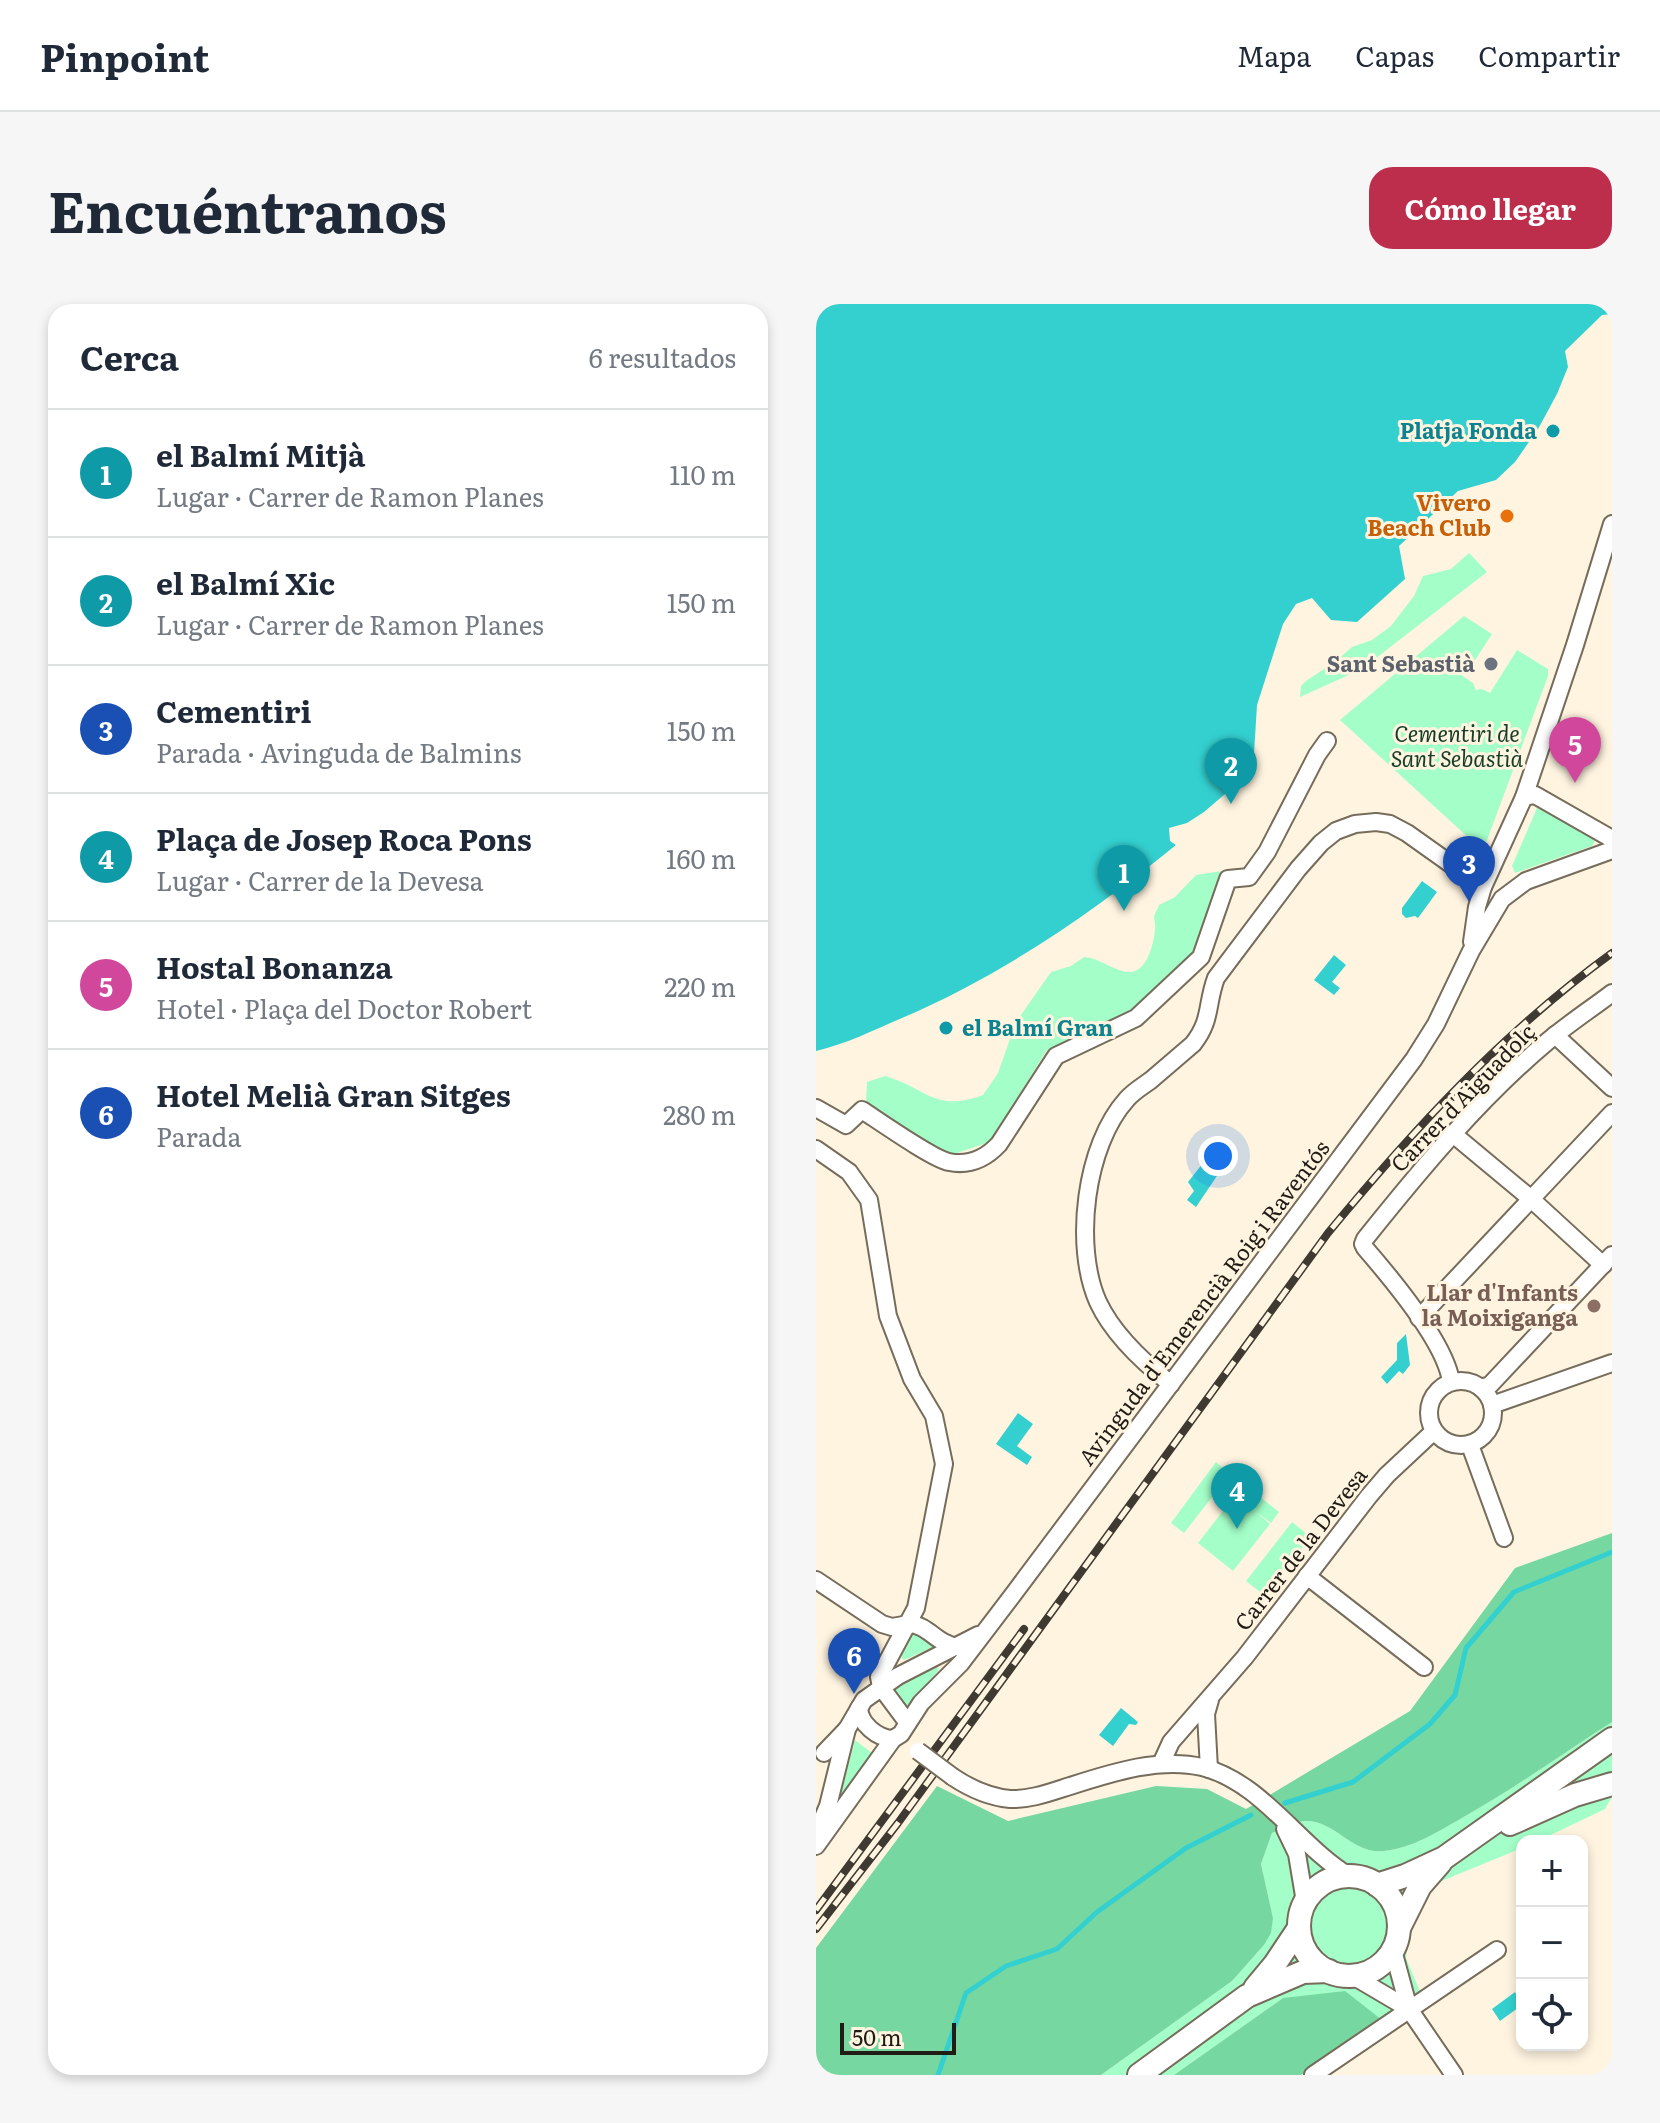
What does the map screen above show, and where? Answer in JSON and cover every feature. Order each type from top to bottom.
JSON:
[{"type":"main road","points":[[1247,1996],[1303,1972],[1329,1971],[1353,1976],[1373,1971],[1393,1950],[1400,1926],[1420,1886],[1450,1854],[1612,1739]]},
{"type":"main road","points":[[1377,1885],[1405,1876],[1575,1795],[1612,1784]]},
{"type":"main road","points":[[1139,2075],[1247,1996],[1275,1964],[1299,1928],[1305,1902],[1326,1883],[1349,1876],[1377,1885],[1394,1903],[1400,1926]]},
{"type":"main road","points":[[1299,1928],[1304,1948],[1311,1959],[1329,1971]]},
{"type":"street","points":[[1471,951],[1483,887],[1524,797],[1607,563],[1612,524]]},
{"type":"street","points":[[816,1108],[846,1125],[862,1110],[947,1162],[975,1162],[990,1153],[1056,1056],[1136,1018],[1201,957],[1228,879],[1249,877],[1267,852],[1327,741]]},
{"type":"street","points":[[1524,797],[1535,795],[1612,838]]},
{"type":"street","points":[[1171,1384],[1145,1362],[1107,1317],[1091,1281],[1085,1249],[1088,1187],[1105,1131],[1128,1098],[1193,1044],[1208,1020],[1210,993],[1216,978],[1298,869],[1336,831],[1355,824],[1390,824],[1483,887]]},
{"type":"street","points":[[1471,951],[1502,899],[1520,884],[1612,838]]},
{"type":"street","points":[[1497,859],[1506,881],[1520,884]]},
{"type":"street","name":"Avinguda d'Emerencià Roig i Raventós","points":[[816,1846],[900,1732],[961,1663],[1414,1059],[1451,996],[1471,951]]},
{"type":"street","name":"Carrer d'Aiguadolç","points":[[1419,1318],[1365,1248],[1365,1239],[1453,1134],[1555,1035],[1612,993]]},
{"type":"street","points":[[1555,1035],[1612,1088]]},
{"type":"street","points":[[1451,1382],[1442,1356],[1419,1318],[1612,1113]]},
{"type":"street","points":[[1453,1134],[1607,1260],[1490,1385],[1481,1388]]},
{"type":"street","points":[[816,1149],[849,1172],[869,1200],[888,1316],[903,1360],[934,1416],[944,1464],[916,1608],[881,1671],[881,1687],[900,1732],[918,1751],[978,1792],[1012,1799],[1028,1798],[1120,1772],[1161,1764],[1209,1769],[1252,1793],[1325,1859],[1349,1876]]},
{"type":"street","points":[[1492,1405],[1612,1363]]},
{"type":"street","points":[[1466,1381],[1481,1388],[1492,1405],[1491,1425],[1481,1438],[1470,1445],[1446,1443],[1433,1432],[1429,1413],[1431,1402],[1440,1389],[1451,1382],[1466,1381]]},
{"type":"street","name":"Carrer de la Devesa","points":[[1161,1764],[1171,1742],[1210,1699],[1387,1475],[1433,1432]]},
{"type":"street","points":[[1470,1445],[1504,1538]]},
{"type":"street","points":[[1307,1576],[1424,1667]]},
{"type":"street","points":[[817,1582],[882,1624],[922,1627],[941,1643],[958,1647]]},
{"type":"street","name":"Avinguda d'Emerencià Roig i Raventós","points":[[881,1687],[984,1630]]},
{"type":"street","points":[[824,1753],[847,1729],[859,1708],[881,1687]]},
{"type":"street","points":[[1209,1769],[1206,1714],[1210,1699]]},
{"type":"street","points":[[859,1708],[859,1715],[876,1734],[900,1732]]},
{"type":"street","points":[[816,1834],[828,1806],[847,1729]]},
{"type":"street","points":[[1281,1820],[1297,1854],[1305,1902]]},
{"type":"street","points":[[1393,1950],[1409,2009],[1454,2075]]},
{"type":"street","points":[[1313,2075],[1497,1950]]},
{"type":"street","points":[[1353,1976],[1409,2009]]},
{"type":"green space","points":[[1469,553],[1487,572],[1362,669],[1300,697],[1301,686],[1306,681],[1352,647],[1372,640],[1391,626],[1414,596],[1423,576],[1451,569]]},
{"type":"green space","name":"Cementiri de Sant Sebastià","points":[[1464,616],[1492,634],[1470,668],[1467,667],[1461,675],[1473,683],[1476,690],[1490,693],[1517,650],[1548,669],[1483,851],[1340,720]]},
{"type":"green space","points":[[1544,806],[1593,836],[1595,841],[1592,846],[1515,873],[1512,866],[1537,808]]},
{"type":"green space","points":[[1228,870],[1197,956],[1133,1012],[1047,1050],[990,1142],[948,1156],[866,1104],[867,1082],[885,1076],[942,1100],[966,1100],[983,1095],[998,1073],[1016,1022],[1051,972],[1071,966],[1084,957],[1126,972],[1139,969],[1151,950],[1154,917],[1159,905],[1175,897],[1196,875]]},
{"type":"green space","points":[[1216,1462],[1230,1474],[1184,1533],[1171,1523]]},
{"type":"green space","points":[[1244,1484],[1279,1512],[1271,1523],[1256,1512],[1270,1524],[1233,1571],[1198,1543]]},
{"type":"green space","points":[[1292,1522],[1311,1537],[1265,1596],[1246,1581]]},
{"type":"green space","points":[[1612,1533],[1612,1722],[1481,1807],[1405,1847],[1373,1851],[1317,1822],[1293,1824],[1272,1833],[1261,1864],[1273,1918],[1271,1933],[1264,1945],[1232,1981],[1101,2075],[816,2075],[816,1948],[937,1786],[1008,1821],[1156,1786],[1207,1789],[1246,1809],[1410,1711],[1515,1568]]},
{"type":"green space","points":[[914,1632],[919,1632],[933,1647],[904,1660],[901,1657]]},
{"type":"green space","points":[[933,1666],[939,1668],[938,1671],[905,1705],[893,1689],[894,1684]]},
{"type":"green space","points":[[1612,1722],[1612,1797],[1605,1809],[1551,1835],[1516,1835],[1516,1850],[1432,1885],[1409,1931],[1406,1958],[1421,1994],[1382,2020],[1283,1998],[1174,2075],[1101,2075],[1232,1981],[1264,1945],[1273,1918],[1261,1864],[1272,1833],[1293,1824],[1317,1822],[1373,1851],[1405,1847],[1434,1834]]},
{"type":"green space","points":[[855,1740],[872,1753],[831,1813],[845,1778]]},
{"type":"green space","points":[[1345,1991],[1382,2020],[1301,2075],[1174,2075],[1283,1998]]},
{"type":"water","points":[[816,304],[1612,304],[1612,314],[1602,315],[1565,351],[1568,367],[1557,394],[1515,462],[1496,480],[1458,491],[1399,546],[1405,579],[1357,622],[1331,620],[1312,598],[1296,604],[1283,624],[1257,705],[1253,770],[1204,812],[1187,823],[1169,828],[1170,841],[1176,845],[1078,919],[1010,963],[902,1018],[849,1041],[816,1051]]},
{"type":"water","points":[[1422,881],[1437,892],[1418,918],[1406,918],[1402,908]]},
{"type":"water","points":[[1334,955],[1346,965],[1332,982],[1340,988],[1334,995],[1314,980]]},
{"type":"water","points":[[1211,1153],[1225,1164],[1196,1207],[1187,1200],[1194,1191],[1188,1182]]},
{"type":"water","points":[[1406,1334],[1410,1365],[1403,1374],[1399,1371],[1387,1384],[1381,1377],[1397,1360],[1397,1343]]},
{"type":"water","points":[[1018,1413],[1033,1424],[1017,1446],[1032,1457],[1027,1465],[996,1444]]},
{"type":"water","points":[[1121,1708],[1138,1722],[1136,1725],[1129,1724],[1113,1746],[1099,1735]]},
{"type":"water","points":[[1515,1992],[1516,2009],[1500,2021],[1492,2009]]},
{"type":"waterway","points":[[1285,1803],[1353,1782],[1430,1724],[1455,1695],[1466,1648],[1514,1592],[1612,1552]]},
{"type":"waterway","points":[[938,2075],[966,1993],[1006,1966],[1057,1949],[1097,1912],[1186,1848],[1251,1815]]},
{"type":"railway","points":[[816,1929],[898,1823],[1328,1233],[1461,1084],[1572,983],[1612,953]]},
{"type":"railway","points":[[816,1910],[1024,1629]]},
{"type":"place","name":"Platja Fonda","points":[[1553,431]]},
{"type":"place","name":"Vivero Beach Club","points":[[1507,516]]},
{"type":"place","name":"Sant Sebastià","points":[[1491,664]]},
{"type":"place","name":"Hostal Bonanza","points":[[1575,783]]},
{"type":"place","name":"el Balmí Xic","points":[[1231,804]]},
{"type":"place","name":"Cementiri","points":[[1469,902]]},
{"type":"place","name":"el Balmí Mitjà","points":[[1124,911]]},
{"type":"place","name":"el Balmí Gran","points":[[946,1028]]},
{"type":"place","name":"Llar d'Infants la Moixiganga","points":[[1594,1306]]},
{"type":"place","name":"Plaça de Josep Roca Pons","points":[[1237,1529]]},
{"type":"place","name":"Hotel Melià Gran Sitges","points":[[854,1694]]}]
